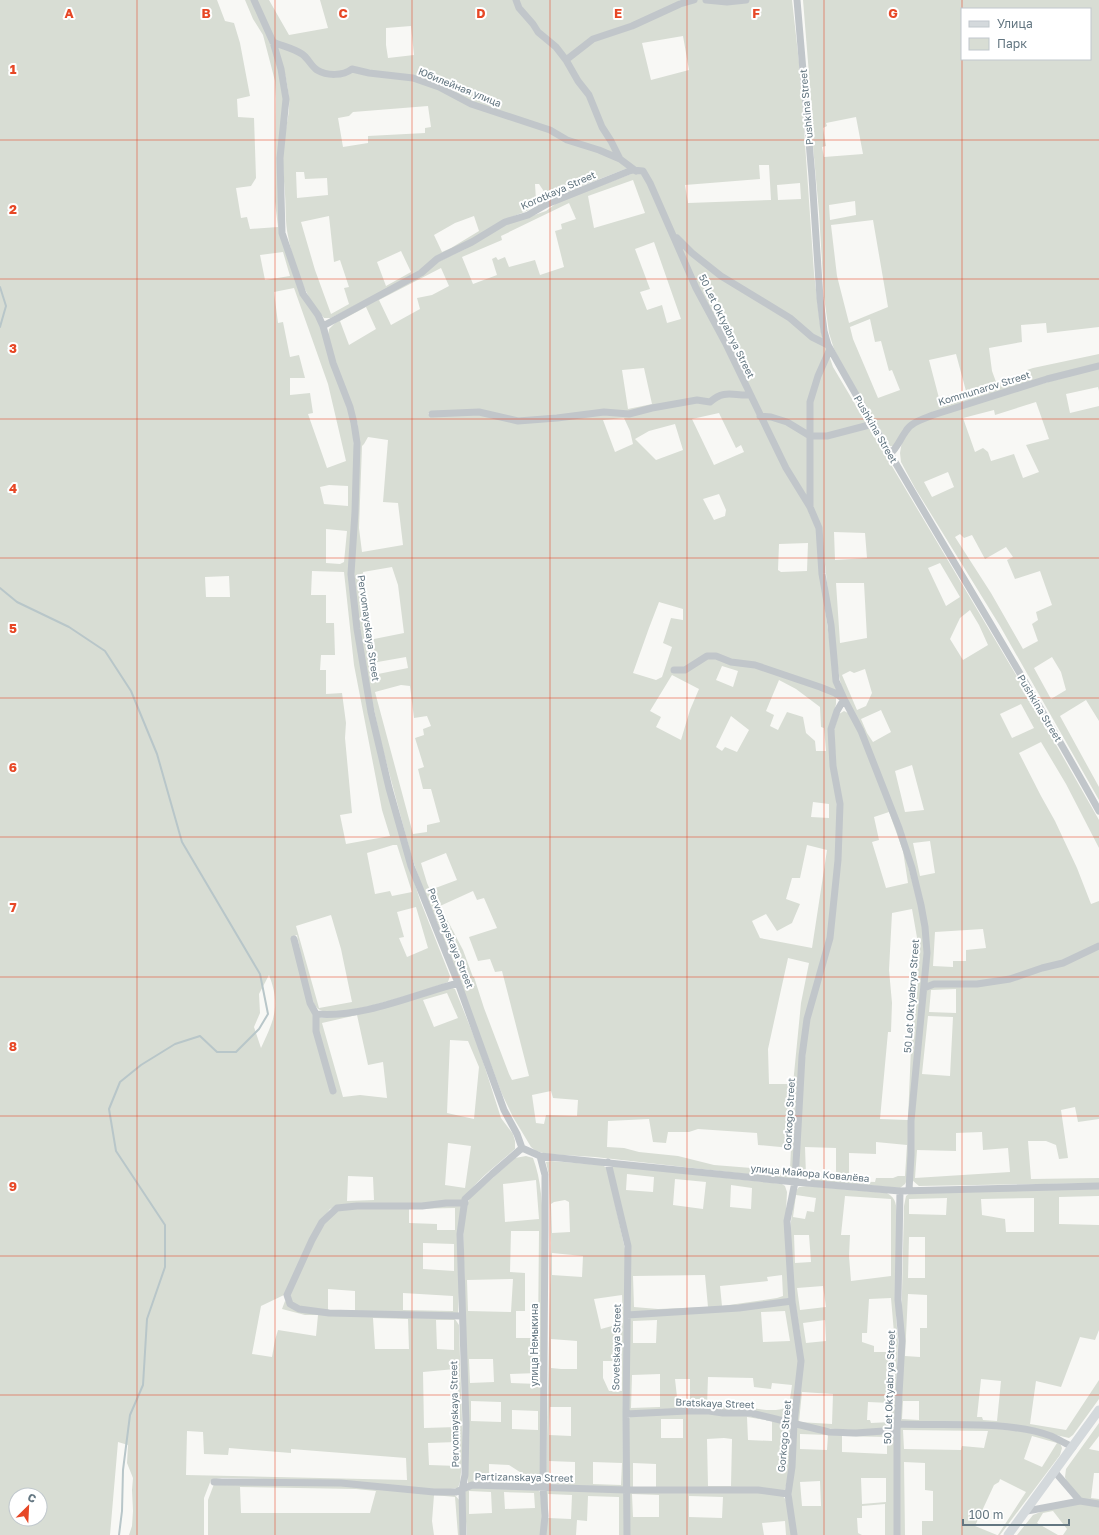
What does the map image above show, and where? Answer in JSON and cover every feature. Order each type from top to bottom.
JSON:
[{"type":"main road","points":[[1008,1535],[1027,1511],[1099,1410]]},
{"type":"street","name":"Pervomayskaya Street","points":[[254,0],[273,42],[281,69],[286,99],[280,158],[282,233],[303,294],[318,315],[323,326],[332,363],[350,407],[354,423],[357,443],[356,496],[351,574],[371,712],[389,788],[411,866],[458,983],[504,1110],[517,1134],[522,1148]]},
{"type":"street","name":"50 Let Oktyabrya Street","points":[[516,0],[519,8],[538,32],[556,47],[566,60],[578,81],[589,95],[602,127],[620,159],[636,170],[643,171],[650,183],[696,288],[725,342],[786,468],[810,507],[819,528],[822,574],[831,626],[836,681],[861,731],[899,828],[912,868],[926,927],[927,953],[911,1121],[909,1190]]},
{"type":"street","points":[[566,60],[593,39],[632,26],[680,4],[694,0]]},
{"type":"street","points":[[706,0],[727,2],[746,0]]},
{"type":"street","name":"Pushkina Street","points":[[797,0],[812,177],[819,284],[824,332],[829,347],[890,454],[1060,740],[1099,811]]},
{"type":"street","name":"Юбилейная улица","points":[[273,42],[294,49],[304,55],[316,69],[323,72],[334,74],[347,73],[352,68],[369,73],[413,78],[439,87],[471,104],[550,130],[567,140],[599,150],[620,159]]},
{"type":"street","name":"Korotkaya Street","points":[[323,326],[421,273],[437,259],[472,242],[505,222],[528,216],[554,201],[632,170],[636,170]]},
{"type":"street","points":[[674,236],[692,254],[721,276],[790,318],[812,337],[829,347],[810,402],[810,507]]},
{"type":"street","name":"Kommunarov Street","points":[[890,454],[896,448],[906,429],[916,422],[933,415],[1047,379],[1099,366]]},
{"type":"street","points":[[432,414],[479,412],[518,421],[604,412],[629,414],[652,408],[697,400],[710,402],[716,396],[726,393],[742,396],[750,395]]},
{"type":"street","points":[[760,416],[771,417],[787,422],[810,436],[828,436],[873,424]]},
{"type":"street","points":[[674,670],[685,670],[707,656],[716,656],[730,662],[755,665],[835,693],[844,699]]},
{"type":"street","name":"Gorkogo Street","points":[[794,1535],[788,1494],[792,1467],[794,1423],[801,1361],[792,1301],[787,1221],[795,1182],[802,1056],[806,1026],[816,983],[830,938],[838,860],[840,804],[833,766],[831,729],[837,711],[844,699]]},
{"type":"street","points":[[294,939],[310,1003],[316,1014],[316,1031],[333,1091]]},
{"type":"street","points":[[924,988],[934,984],[977,984],[1010,979],[1042,968],[1063,963],[1099,946]]},
{"type":"street","points":[[316,1014],[335,1014],[361,1010],[404,1000],[458,983]]},
{"type":"street","points":[[462,1316],[328,1313],[299,1309],[290,1304],[287,1295],[312,1240],[322,1222],[337,1208],[357,1206],[422,1206],[446,1203],[465,1203],[466,1200],[492,1174],[522,1148]]},
{"type":"street","name":"улица Майора Ковалёва","points":[[522,1148],[540,1156],[795,1182],[900,1191],[1099,1186]]},
{"type":"street","name":"улица Немыкина","points":[[540,1156],[545,1174],[543,1535]]},
{"type":"street","name":"Sovetskaya Street","points":[[608,1162],[628,1246],[626,1414],[627,1535]]},
{"type":"street","name":"50 Let Oktyabrya Street","points":[[897,1535],[897,1427],[902,1341],[898,1300],[900,1191]]},
{"type":"street","name":"Pervomayskaya Street","points":[[463,1535],[462,1490],[465,1475],[466,1424],[460,1234],[465,1203]]},
{"type":"street","points":[[627,1314],[739,1308],[792,1301]]},
{"type":"street","name":"Bratskaya Street","points":[[626,1414],[687,1411],[751,1413],[794,1423],[806,1428],[829,1432],[856,1434],[897,1427],[1000,1426],[1039,1432],[1052,1436],[1073,1447]]},
{"type":"street","points":[[1055,1472],[1080,1501]]},
{"type":"street","name":"Partizanskaya Street","points":[[214,1482],[341,1483],[434,1492],[456,1492],[472,1485],[626,1490],[758,1490],[788,1494]]},
{"type":"street","points":[[1027,1511],[1080,1501],[1099,1504]]},
{"type":"green space","points":[[0,0],[217,0],[225,21],[234,23],[240,43],[250,96],[237,99],[238,117],[254,118],[256,178],[251,186],[236,188],[241,218],[247,217],[250,229],[278,227],[275,202],[275,81],[263,35],[253,19],[245,0],[252,0],[271,43],[279,70],[284,99],[281,233],[290,261],[317,316],[353,426],[353,612],[404,849],[420,900],[450,976],[448,982],[443,984],[378,1004],[358,1009],[326,1012],[317,1008],[314,1003],[308,986],[297,935],[292,937],[314,1015],[322,1018],[371,1010],[451,987],[455,989],[479,1049],[501,1118],[513,1134],[515,1149],[479,1180],[462,1202],[337,1206],[330,1209],[323,1218],[284,1295],[261,1306],[252,1354],[272,1357],[278,1330],[316,1336],[318,1315],[305,1315],[282,1309],[285,1301],[298,1310],[455,1319],[459,1325],[463,1453],[458,1488],[443,1490],[344,1481],[222,1478],[211,1480],[204,1498],[204,1535],[129,1535],[132,1526],[133,1478],[127,1463],[128,1445],[118,1442],[110,1535],[0,1535]],"holes":[[[283,252],[290,276],[265,280],[260,255]],[[294,288],[328,384],[346,461],[327,468],[308,414],[313,413],[310,393],[290,395],[290,378],[305,378],[299,355],[290,357],[283,322],[278,323],[274,292]],[[329,485],[348,486],[348,506],[324,504],[320,487]],[[326,529],[347,531],[344,562],[340,564],[326,563]],[[312,571],[344,572],[354,665],[382,810],[390,836],[346,844],[340,815],[352,813],[345,738],[346,723],[342,693],[326,694],[326,670],[320,670],[321,655],[335,655],[334,623],[326,623],[326,595],[311,595]],[[229,576],[230,597],[206,597],[205,577]],[[397,845],[412,892],[392,896],[390,891],[375,894],[367,853]],[[416,907],[428,948],[407,957],[399,938],[404,937],[397,912]],[[331,915],[341,949],[352,1002],[319,1008],[296,926]],[[269,975],[273,986],[275,1004],[272,1021],[261,1048],[254,1027],[260,1013],[259,994]],[[447,993],[458,1018],[434,1027],[423,1000]],[[357,1015],[368,1065],[383,1062],[387,1098],[360,1095],[343,1097],[322,1023]],[[450,1040],[468,1041],[479,1067],[474,1119],[447,1113]],[[448,1143],[471,1146],[465,1188],[445,1185]],[[348,1176],[373,1177],[374,1200],[347,1201]],[[373,1318],[408,1319],[409,1349],[375,1349]],[[436,1320],[454,1320],[454,1350],[437,1349]],[[455,1369],[457,1427],[424,1428],[423,1372]],[[187,1431],[203,1432],[204,1454],[228,1455],[229,1448],[291,1453],[291,1449],[406,1458],[407,1480],[186,1475]],[[457,1442],[458,1466],[429,1465],[428,1443]]]},
{"type":"green space","points":[[256,0],[269,0],[289,35],[328,28],[320,0],[792,0],[800,71],[814,273],[821,332],[833,367],[1022,685],[1099,820],[1099,848],[1066,784],[1041,742],[1019,753],[1055,821],[1077,868],[1091,904],[1099,901],[1099,944],[1061,962],[1009,979],[976,983],[934,983],[926,986],[928,932],[919,887],[903,831],[872,753],[843,693],[839,676],[830,610],[821,528],[814,512],[809,513],[817,530],[821,579],[836,688],[836,704],[830,731],[830,751],[837,809],[836,861],[828,937],[805,1019],[801,1057],[794,1176],[790,1179],[595,1157],[547,1154],[536,1151],[531,1147],[513,1117],[502,1094],[437,922],[429,906],[411,855],[378,731],[366,671],[357,610],[354,572],[358,491],[358,425],[351,403],[333,360],[328,336],[329,329],[338,320],[423,274],[438,262],[465,249],[502,226],[546,211],[558,202],[631,174],[628,168],[554,197],[545,193],[539,184],[535,184],[536,200],[529,210],[504,220],[471,240],[437,257],[417,273],[331,318],[324,318],[311,301],[301,280],[288,236],[283,159],[289,106],[288,87],[277,49]],"holes":[[[411,26],[414,55],[388,58],[386,28]],[[683,36],[689,70],[651,80],[642,43]],[[428,106],[431,127],[425,128],[425,133],[368,136],[368,143],[343,147],[338,118],[349,116],[353,112]],[[759,165],[769,165],[771,200],[688,203],[685,185],[760,179]],[[296,172],[304,172],[305,179],[327,178],[328,195],[297,198]],[[633,180],[645,213],[594,228],[588,196]],[[800,183],[801,199],[778,200],[777,185]],[[569,203],[576,219],[561,224],[562,229],[555,231],[564,267],[540,275],[535,260],[509,267],[505,257],[498,260],[496,257],[492,259],[497,275],[473,284],[462,257],[502,240],[501,236]],[[329,216],[334,262],[340,260],[349,287],[344,288],[349,304],[331,314],[315,270],[301,222]],[[474,216],[479,231],[442,252],[434,235],[455,223]],[[654,242],[681,319],[667,323],[662,305],[647,310],[640,292],[650,289],[635,249]],[[401,251],[411,272],[386,286],[377,262]],[[441,268],[449,286],[432,295],[417,298],[420,309],[391,325],[379,300]],[[366,307],[376,329],[349,345],[340,321]],[[644,368],[652,404],[628,409],[622,370]],[[698,399],[712,399],[713,401],[710,403],[697,402],[653,409],[629,415],[605,413],[518,422],[483,413],[450,416],[429,415],[428,413],[479,411],[518,420],[558,417],[605,410],[629,413]],[[719,413],[736,448],[741,445],[744,452],[714,465],[692,419]],[[624,418],[630,431],[633,444],[615,452],[603,420]],[[675,424],[683,450],[656,460],[635,439],[649,431]],[[368,437],[388,440],[383,502],[398,503],[403,545],[362,552],[359,528],[362,446]],[[719,494],[726,510],[725,516],[714,520],[703,499]],[[834,532],[865,533],[867,558],[835,560]],[[808,543],[807,571],[781,572],[778,570],[779,544]],[[940,563],[960,597],[946,606],[928,568]],[[392,567],[398,585],[404,633],[369,640],[363,572]],[[836,583],[864,583],[867,638],[840,643]],[[659,602],[683,609],[683,620],[671,618],[663,643],[672,647],[662,677],[656,680],[633,673]],[[970,610],[988,645],[963,660],[950,639],[960,618]],[[406,657],[408,668],[373,675],[372,663]],[[722,666],[738,671],[733,687],[716,680]],[[865,669],[872,693],[866,706],[857,710],[842,675],[850,671],[854,673]],[[672,675],[699,689],[690,710],[681,740],[656,727],[661,717],[650,711]],[[779,680],[796,689],[820,707],[821,727],[824,728],[826,751],[816,751],[815,741],[806,733],[803,717],[787,712],[778,730],[770,726],[774,715],[766,711]],[[401,685],[410,686],[414,718],[427,716],[431,726],[423,729],[424,735],[415,738],[424,767],[418,769],[423,789],[431,789],[440,822],[427,825],[427,832],[413,834],[375,692]],[[1021,704],[1034,728],[1012,738],[1000,714]],[[881,710],[891,732],[873,742],[861,719]],[[731,716],[749,730],[737,752],[725,747],[722,751],[716,747]],[[912,765],[924,810],[905,812],[895,771]],[[813,802],[829,804],[829,818],[811,817]],[[930,841],[935,873],[920,876],[913,843]],[[807,845],[827,850],[812,948],[760,938],[752,921],[766,914],[777,931],[792,923],[800,904],[786,899],[792,878],[800,878]],[[446,853],[457,880],[430,890],[421,863]],[[473,891],[477,900],[484,898],[497,928],[469,937],[478,961],[490,959],[495,972],[502,971],[529,1076],[512,1080],[484,1008],[463,950],[440,906]],[[983,929],[986,948],[966,950],[966,961],[953,961],[953,967],[933,966],[935,932]],[[788,958],[809,963],[801,1003],[793,1084],[769,1084],[768,1049]],[[551,1091],[553,1098],[578,1100],[577,1116],[546,1115],[544,1124],[536,1123],[532,1095]],[[649,1119],[653,1142],[666,1143],[668,1132],[689,1132],[698,1129],[757,1133],[758,1145],[791,1148],[789,1171],[714,1165],[678,1156],[607,1147],[608,1121]]]},
{"type":"green space","points":[[803,0],[1099,0],[1099,327],[1047,333],[1046,323],[1021,325],[1022,342],[989,348],[992,371],[996,382],[1027,374],[1027,370],[1033,368],[1099,354],[1099,364],[918,418],[894,446],[890,446],[842,365],[834,349],[829,333],[824,297],[811,99]],"holes":[[[856,117],[863,154],[824,157],[822,147],[826,146],[823,128],[827,126],[826,123]],[[855,201],[856,215],[830,220],[829,205]],[[873,220],[888,307],[849,323],[837,276],[831,225]],[[870,319],[875,342],[881,341],[889,371],[892,370],[900,390],[878,398],[853,339],[850,327]],[[956,354],[966,391],[939,398],[929,360]]]},
{"type":"green space","points":[[1099,368],[1099,391],[1098,387],[1066,394],[1070,413],[1099,406],[1099,721],[1086,700],[1060,716],[1099,787],[1099,800],[1000,626],[915,488],[901,462],[900,453],[902,441],[908,431],[917,423],[1004,394]],"holes":[[[1036,402],[1049,439],[1026,445],[1039,472],[1023,478],[1014,454],[991,461],[988,452],[983,448],[975,452],[963,418],[994,410],[995,415]],[[948,472],[954,487],[932,497],[924,482]],[[960,534],[964,538],[972,535],[985,559],[1006,547],[1013,557],[1007,560],[1015,579],[1040,571],[1052,605],[1036,612],[1038,620],[1032,624],[1038,641],[1023,649],[991,593],[955,537]],[[1052,657],[1061,672],[1066,690],[1051,699],[1034,668]]]},
{"type":"green space","points":[[844,711],[848,713],[860,734],[899,831],[923,923],[924,954],[907,1180],[900,1188],[806,1180],[802,1177],[799,1167],[802,1089],[809,1016],[831,937],[840,857],[834,730],[839,714]],"holes":[[[889,812],[903,851],[908,883],[886,888],[872,842],[879,840],[874,817]],[[912,909],[919,949],[913,999],[908,1120],[880,1119],[888,1032],[891,1032],[892,1003],[889,970],[892,913]],[[876,1142],[907,1145],[905,1176],[876,1178],[875,1182],[849,1181],[849,1153],[876,1154]],[[805,1147],[836,1148],[836,1177],[806,1175]]]},
{"type":"green space","points":[[1099,948],[1099,1119],[1078,1122],[1075,1107],[1061,1110],[1068,1158],[1059,1159],[1056,1145],[1046,1141],[1028,1141],[1031,1179],[1099,1178],[1099,1183],[919,1186],[912,1180],[914,1118],[926,989],[934,986],[1011,980]],"holes":[[[956,989],[956,1013],[929,1012],[931,990]],[[928,1016],[953,1017],[950,1076],[922,1074]],[[982,1132],[983,1150],[1008,1148],[1010,1172],[915,1178],[917,1150],[956,1151],[956,1133]]]},
{"type":"green space","points":[[526,1156],[533,1158],[537,1172],[542,1205],[541,1484],[468,1483],[463,1222],[466,1206],[470,1198],[515,1158]],"holes":[[[536,1180],[539,1219],[505,1222],[503,1184]],[[511,1231],[539,1231],[538,1338],[516,1338],[516,1311],[525,1311],[525,1273],[510,1272]],[[513,1279],[511,1312],[468,1311],[467,1280]],[[469,1359],[493,1359],[494,1382],[470,1383]],[[538,1373],[538,1384],[511,1383],[510,1374]],[[471,1401],[501,1402],[501,1422],[471,1421]],[[512,1410],[538,1411],[538,1430],[512,1429]],[[489,1464],[509,1465],[523,1474],[524,1481],[489,1480]]]},
{"type":"green space","points":[[551,1161],[602,1165],[607,1168],[625,1249],[625,1488],[546,1484],[551,1243],[549,1176],[546,1162]],"holes":[[[565,1200],[569,1202],[570,1232],[552,1233],[551,1204]],[[552,1253],[583,1256],[582,1277],[552,1275]],[[622,1295],[623,1323],[601,1329],[594,1299]],[[551,1339],[577,1341],[577,1369],[551,1368]],[[603,1361],[622,1361],[622,1391],[609,1391],[603,1378]],[[550,1407],[571,1407],[571,1436],[549,1435]],[[549,1461],[575,1462],[575,1483],[549,1482]],[[593,1462],[622,1463],[621,1485],[593,1484]]]},
{"type":"green space","points":[[615,1166],[782,1184],[785,1186],[787,1192],[786,1212],[790,1298],[739,1307],[629,1313],[629,1260],[611,1167]],"holes":[[[627,1174],[654,1177],[653,1192],[626,1190]],[[675,1179],[706,1182],[703,1209],[673,1205]],[[731,1185],[752,1188],[751,1209],[730,1207]],[[705,1275],[708,1307],[658,1309],[634,1307],[633,1276]],[[782,1275],[783,1296],[722,1306],[720,1286],[768,1281],[767,1277]]]},
{"type":"green space","points":[[807,1186],[887,1193],[893,1198],[895,1203],[897,1216],[896,1314],[898,1342],[895,1421],[892,1427],[883,1430],[828,1431],[796,1422],[803,1367],[801,1340],[793,1288],[790,1229],[795,1192],[799,1187]],"holes":[[[796,1195],[816,1198],[814,1212],[807,1211],[805,1219],[793,1217]],[[845,1196],[891,1199],[891,1276],[851,1281],[849,1256],[850,1235],[841,1235]],[[794,1235],[809,1235],[811,1262],[795,1263]],[[823,1286],[826,1307],[800,1310],[797,1288]],[[891,1298],[894,1333],[893,1352],[874,1352],[874,1346],[862,1342],[862,1333],[867,1333],[869,1299]],[[825,1320],[826,1341],[806,1343],[803,1323]],[[802,1392],[833,1394],[832,1424],[799,1422]],[[868,1402],[891,1403],[891,1422],[871,1423],[870,1420],[867,1420]]]},
{"type":"green space","points":[[1099,1188],[1099,1196],[1059,1197],[1059,1224],[1099,1225],[1099,1330],[1095,1340],[1080,1337],[1061,1387],[1036,1381],[1030,1424],[1066,1430],[1099,1380],[1099,1399],[1073,1435],[1069,1438],[1043,1432],[899,1422],[904,1206],[906,1196],[910,1193]],"holes":[[[947,1198],[946,1215],[909,1214],[909,1199]],[[1034,1198],[1034,1232],[1006,1232],[1005,1219],[982,1215],[981,1199]],[[909,1237],[925,1237],[925,1278],[908,1278]],[[908,1294],[927,1295],[927,1328],[920,1328],[920,1357],[905,1356]],[[981,1379],[1001,1381],[997,1421],[983,1420],[982,1417],[977,1417]],[[903,1401],[919,1401],[919,1420],[902,1419]]]},
{"type":"green space","points":[[463,1205],[458,1314],[311,1310],[293,1304],[289,1296],[303,1260],[321,1227],[338,1209]],"holes":[[[455,1208],[455,1230],[437,1230],[437,1224],[409,1223],[409,1209]],[[423,1243],[454,1244],[454,1271],[423,1269]],[[328,1289],[355,1291],[355,1310],[328,1310]],[[403,1293],[453,1296],[453,1311],[403,1310]]]},
{"type":"green space","points":[[791,1302],[799,1359],[792,1419],[740,1410],[628,1413],[629,1316]],"holes":[[[785,1311],[790,1341],[763,1342],[761,1312]],[[657,1320],[656,1343],[633,1343],[633,1321]],[[660,1374],[660,1407],[631,1408],[632,1375]],[[708,1377],[753,1378],[754,1387],[771,1389],[772,1383],[792,1385],[789,1406],[779,1410],[767,1410],[744,1405],[707,1406]],[[675,1379],[690,1379],[690,1406],[678,1406]]]},
{"type":"green space","points":[[688,1412],[741,1414],[770,1421],[747,1417],[748,1440],[772,1441],[772,1421],[789,1425],[791,1463],[785,1490],[629,1488],[628,1421],[630,1417]],"holes":[[[661,1419],[683,1419],[683,1438],[661,1438]],[[707,1439],[732,1439],[731,1486],[708,1486]],[[633,1463],[656,1464],[656,1487],[633,1487]]]},
{"type":"green space","points":[[1099,1423],[1099,1436],[1089,1449],[1099,1451],[1099,1473],[1094,1473],[1091,1498],[1099,1499],[1099,1502],[1081,1499],[1068,1486],[1065,1477],[1066,1469]]},
{"type":"green space","points":[[899,1425],[1000,1428],[1039,1434],[1060,1443],[1062,1448],[1060,1455],[1000,1535],[998,1535],[1026,1492],[1000,1479],[999,1482],[994,1485],[975,1526],[997,1535],[922,1535],[922,1521],[933,1521],[933,1491],[925,1490],[925,1463],[904,1462],[905,1535],[900,1535]],"holes":[[[903,1430],[988,1431],[984,1448],[962,1446],[961,1450],[904,1449]],[[1032,1436],[1057,1443],[1042,1467],[1024,1459]]]},
{"type":"green space","points":[[796,1427],[894,1432],[894,1535],[885,1535],[885,1504],[862,1506],[862,1518],[857,1518],[858,1533],[862,1535],[796,1535],[791,1491]],"holes":[[[800,1434],[828,1435],[827,1450],[800,1449]],[[842,1436],[887,1437],[887,1454],[842,1452]],[[861,1478],[886,1478],[886,1502],[862,1504]],[[820,1481],[821,1506],[802,1506],[800,1482]]]},
{"type":"green space","points":[[214,1484],[347,1485],[454,1494],[460,1501],[461,1535],[458,1535],[455,1497],[434,1495],[432,1521],[434,1535],[208,1535],[208,1500]],"holes":[[[240,1487],[356,1489],[376,1491],[370,1513],[241,1513]]]},
{"type":"green space","points":[[469,1487],[537,1489],[540,1492],[542,1512],[541,1535],[467,1535],[465,1490]],"holes":[[[469,1491],[491,1492],[492,1513],[469,1514]],[[504,1492],[534,1493],[535,1508],[505,1509]]]},
{"type":"green space","points":[[546,1488],[624,1492],[624,1535],[619,1535],[619,1497],[588,1496],[587,1521],[577,1520],[576,1535],[546,1535]],"holes":[[[548,1494],[572,1495],[571,1519],[548,1518]]]},
{"type":"green space","points":[[629,1492],[759,1492],[782,1495],[786,1500],[792,1535],[786,1535],[785,1521],[762,1523],[764,1535],[629,1535]],"holes":[[[632,1494],[659,1495],[659,1517],[633,1517]],[[689,1496],[723,1497],[722,1518],[689,1517]]]},
{"type":"green space","points":[[1079,1502],[1099,1506],[1099,1535],[1063,1535],[1067,1529],[1053,1511],[1043,1513],[1037,1523],[1058,1535],[1017,1535],[1033,1515]]},
{"type":"waterway","points":[[0,287],[6,306],[0,327]]},
{"type":"waterway","points":[[0,588],[17,602],[69,627],[105,651],[131,691],[157,754],[182,842],[260,974],[268,1014],[259,1029],[236,1052],[217,1052],[200,1036],[175,1044],[141,1065],[120,1082],[109,1109],[116,1151],[165,1225],[165,1267],[147,1319],[143,1385],[130,1415],[123,1470],[122,1511],[119,1535]]}]
